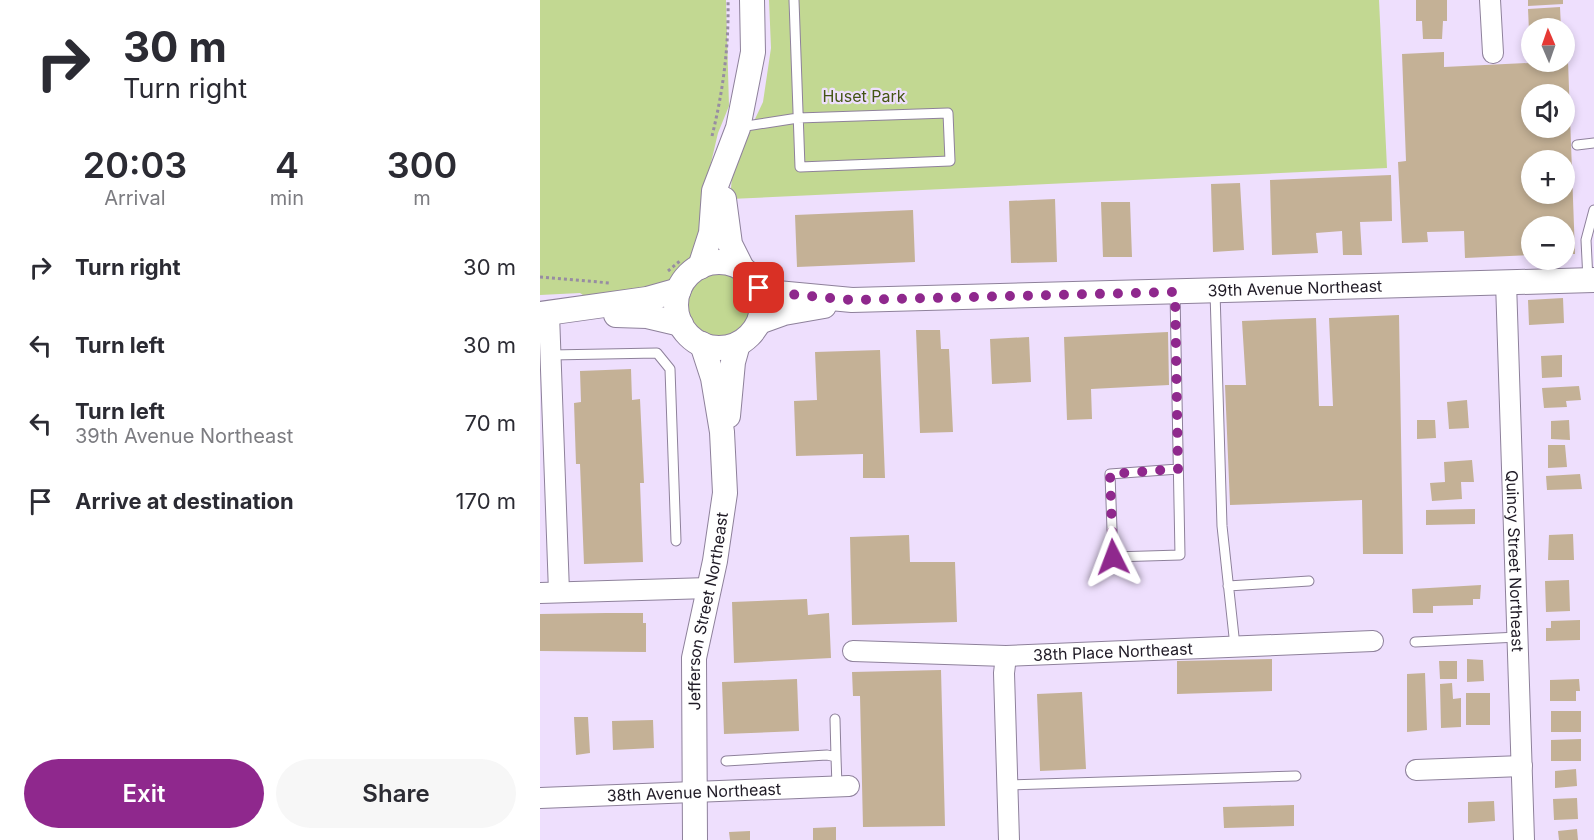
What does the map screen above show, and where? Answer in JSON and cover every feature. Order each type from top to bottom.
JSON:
[{"type":"street","points":[[554,313],[647,299],[671,283],[684,281],[692,261],[711,233],[711,204],[738,128],[753,52],[752,0]]},
{"type":"street","points":[[1490,0],[1493,52]]},
{"type":"street","points":[[671,283],[681,324],[687,333],[702,344],[716,348],[738,344],[754,332],[762,311],[759,288],[742,268],[730,244],[719,179]]},
{"type":"street","points":[[692,261],[728,263],[742,268]]},
{"type":"street","name":"39th Avenue Northeast","points":[[759,288],[777,293],[852,300],[1215,292],[1591,280]]},
{"type":"street","name":"Quincy Street Northeast","points":[[1506,282],[1524,840]]},
{"type":"street","name":"39th Avenue Northeast","points":[[759,322],[784,313],[852,300]]},
{"type":"street","points":[[554,313],[647,316],[681,324]]},
{"type":"street","points":[[554,313],[546,406],[550,593],[709,588]]},
{"type":"street","name":"Jefferson Street Northeast","points":[[695,840],[694,657],[709,588],[724,493],[722,432],[713,378],[702,344]]},
{"type":"street","name":"Jefferson Street Northeast","points":[[722,432],[729,412],[731,378],[738,344]]},
{"type":"street","name":"38th Place Northeast","points":[[853,651],[1005,656],[1373,640]]},
{"type":"street","points":[[1005,656],[1010,840]]},
{"type":"street","points":[[1416,770],[1522,766]]},
{"type":"street","name":"38th Avenue Northeast","points":[[540,798],[843,786]]},
{"type":"lane","points":[[738,128],[798,118],[948,113],[950,161],[800,167],[798,118],[794,0]]},
{"type":"lane","points":[[1576,145],[1594,144]]},
{"type":"lane","points":[[1591,280],[1586,240],[1594,210]]},
{"type":"lane","points":[[1175,292],[1180,555],[1113,557],[1110,474],[1178,469]]},
{"type":"lane","points":[[1215,292],[1222,526],[1235,646]]},
{"type":"lane","points":[[551,355],[657,353],[670,369],[676,541]]},
{"type":"lane","points":[[1228,586],[1309,581]]},
{"type":"lane","points":[[1415,642],[1518,637]]},
{"type":"lane","points":[[835,719],[836,756],[843,786]]},
{"type":"lane","points":[[726,761],[836,756]]},
{"type":"lane","points":[[1008,785],[1296,776]]},
{"type":"path","points":[[711,141],[719,106],[728,25],[728,0]]},
{"type":"path","points":[[671,283],[692,261]]},
{"type":"path","points":[[540,277],[617,284]]},
{"type":"green space","points":[[540,0],[726,0],[729,106],[718,133],[706,184],[704,237],[694,264],[675,278],[652,289],[589,299],[580,293],[540,295]]},
{"type":"green space","name":"Huset Park","points":[[769,0],[1379,0],[1387,168],[730,199],[733,166],[763,102],[771,48]]},
{"type":"green space","points":[[721,271],[734,274],[746,281],[753,293],[756,306],[753,319],[746,331],[734,338],[721,341],[708,338],[696,331],[689,319],[686,306],[689,293],[696,281],[708,274]]},
{"type":"building","points":[[1416,0],[1447,0],[1447,21],[1443,21],[1442,39],[1423,39],[1422,21],[1416,21]]},
{"type":"building","points":[[1528,0],[1563,0],[1563,4],[1528,6]]},
{"type":"building","points":[[1560,7],[1561,18],[1528,18],[1528,9]]},
{"type":"building","points":[[1444,52],[1444,67],[1521,63],[1521,72],[1568,72],[1569,84],[1521,84],[1521,138],[1571,138],[1571,150],[1521,150],[1521,204],[1573,204],[1574,216],[1521,216],[1521,255],[1465,258],[1464,231],[1427,232],[1428,242],[1402,243],[1398,162],[1406,161],[1402,54]]},
{"type":"building","points":[[1391,175],[1392,221],[1360,222],[1362,255],[1343,255],[1342,231],[1316,233],[1318,253],[1272,255],[1270,180]]},
{"type":"building","points":[[1240,183],[1244,250],[1213,252],[1211,184]]},
{"type":"building","points":[[1055,199],[1057,262],[1011,263],[1009,201]]},
{"type":"building","points":[[1101,202],[1130,202],[1132,257],[1103,257]]},
{"type":"building","points":[[913,210],[915,262],[797,267],[795,215]]},
{"type":"building","points":[[1563,298],[1564,323],[1529,325],[1528,300]]},
{"type":"building","points":[[1399,315],[1403,554],[1363,554],[1362,500],[1230,505],[1225,385],[1246,385],[1242,321],[1316,318],[1319,406],[1333,406],[1329,318]]},
{"type":"building","points":[[916,330],[940,330],[941,349],[949,349],[953,432],[920,433]]},
{"type":"building","points":[[1168,332],[1169,385],[1091,389],[1092,419],[1067,420],[1064,337]]},
{"type":"building","points":[[1029,337],[1031,382],[992,384],[990,339]]},
{"type":"building","points":[[880,350],[885,478],[863,478],[863,454],[796,456],[794,401],[817,400],[815,352]]},
{"type":"building","points":[[1562,355],[1562,377],[1542,378],[1541,356]]},
{"type":"building","points":[[631,369],[632,400],[640,399],[644,483],[640,483],[643,562],[584,564],[580,464],[576,464],[574,403],[581,402],[580,371]]},
{"type":"building","points":[[1579,386],[1581,400],[1566,401],[1567,407],[1544,408],[1542,388]]},
{"type":"building","points":[[1467,400],[1469,428],[1449,429],[1447,402]]},
{"type":"building","points":[[1417,420],[1435,420],[1436,438],[1417,439]]},
{"type":"building","points":[[1569,420],[1570,440],[1551,439],[1551,421]]},
{"type":"building","points":[[1548,445],[1565,445],[1567,467],[1548,468]]},
{"type":"building","points":[[1472,460],[1474,482],[1461,482],[1462,499],[1432,501],[1430,483],[1445,482],[1444,462]]},
{"type":"building","points":[[1580,474],[1582,489],[1547,490],[1546,476]]},
{"type":"building","points":[[1475,509],[1475,524],[1426,525],[1426,510]]},
{"type":"building","points":[[1573,534],[1574,560],[1548,560],[1549,535]]},
{"type":"building","points":[[909,535],[910,562],[955,562],[957,622],[852,625],[850,537]]},
{"type":"building","points":[[1569,580],[1570,611],[1546,612],[1545,581]]},
{"type":"building","points":[[1481,585],[1480,599],[1473,599],[1473,605],[1433,606],[1433,613],[1413,613],[1412,589]]},
{"type":"building","points":[[807,599],[808,615],[829,613],[831,658],[734,663],[732,602]]},
{"type":"building","points":[[643,613],[643,623],[646,623],[646,652],[540,651],[540,614]]},
{"type":"building","points":[[1580,620],[1580,640],[1546,641],[1546,628],[1551,628],[1551,621]]},
{"type":"building","points":[[1272,659],[1272,691],[1177,694],[1177,661]]},
{"type":"building","points":[[1467,659],[1483,660],[1484,681],[1467,682]]},
{"type":"building","points":[[1439,661],[1457,661],[1457,679],[1440,679]]},
{"type":"building","points":[[941,670],[945,826],[863,827],[860,696],[853,696],[852,672]]},
{"type":"building","points":[[1425,673],[1427,730],[1407,732],[1407,674]]},
{"type":"building","points":[[797,679],[799,731],[724,734],[722,682]]},
{"type":"building","points":[[1579,679],[1580,691],[1576,691],[1576,701],[1550,701],[1550,680]]},
{"type":"building","points":[[1452,683],[1453,699],[1461,698],[1461,727],[1441,728],[1440,684]]},
{"type":"building","points":[[1082,692],[1086,769],[1040,771],[1037,694]]},
{"type":"building","points":[[1466,693],[1490,693],[1490,725],[1466,725]]},
{"type":"building","points":[[1551,711],[1581,711],[1581,732],[1551,732]]},
{"type":"building","points":[[574,717],[588,717],[590,753],[576,755]]},
{"type":"building","points":[[653,720],[654,748],[613,750],[612,721]]},
{"type":"building","points":[[1581,739],[1581,761],[1551,761],[1551,740]]},
{"type":"building","points":[[1576,769],[1577,786],[1555,788],[1555,771]]},
{"type":"building","points":[[1577,798],[1578,819],[1554,820],[1553,799]]},
{"type":"building","points":[[1494,801],[1495,821],[1468,823],[1468,802]]},
{"type":"building","points":[[1294,805],[1294,826],[1224,828],[1223,807]]},
{"type":"building","points":[[836,827],[836,840],[813,840],[813,828]]},
{"type":"building","points":[[1577,829],[1578,840],[1559,840],[1558,831]]},
{"type":"building","points":[[750,831],[750,840],[730,840],[729,832]]},
{"type":"route","points":[[759,288],[791,295],[852,300],[1175,292],[1178,469],[1110,474],[1113,557]]}]
